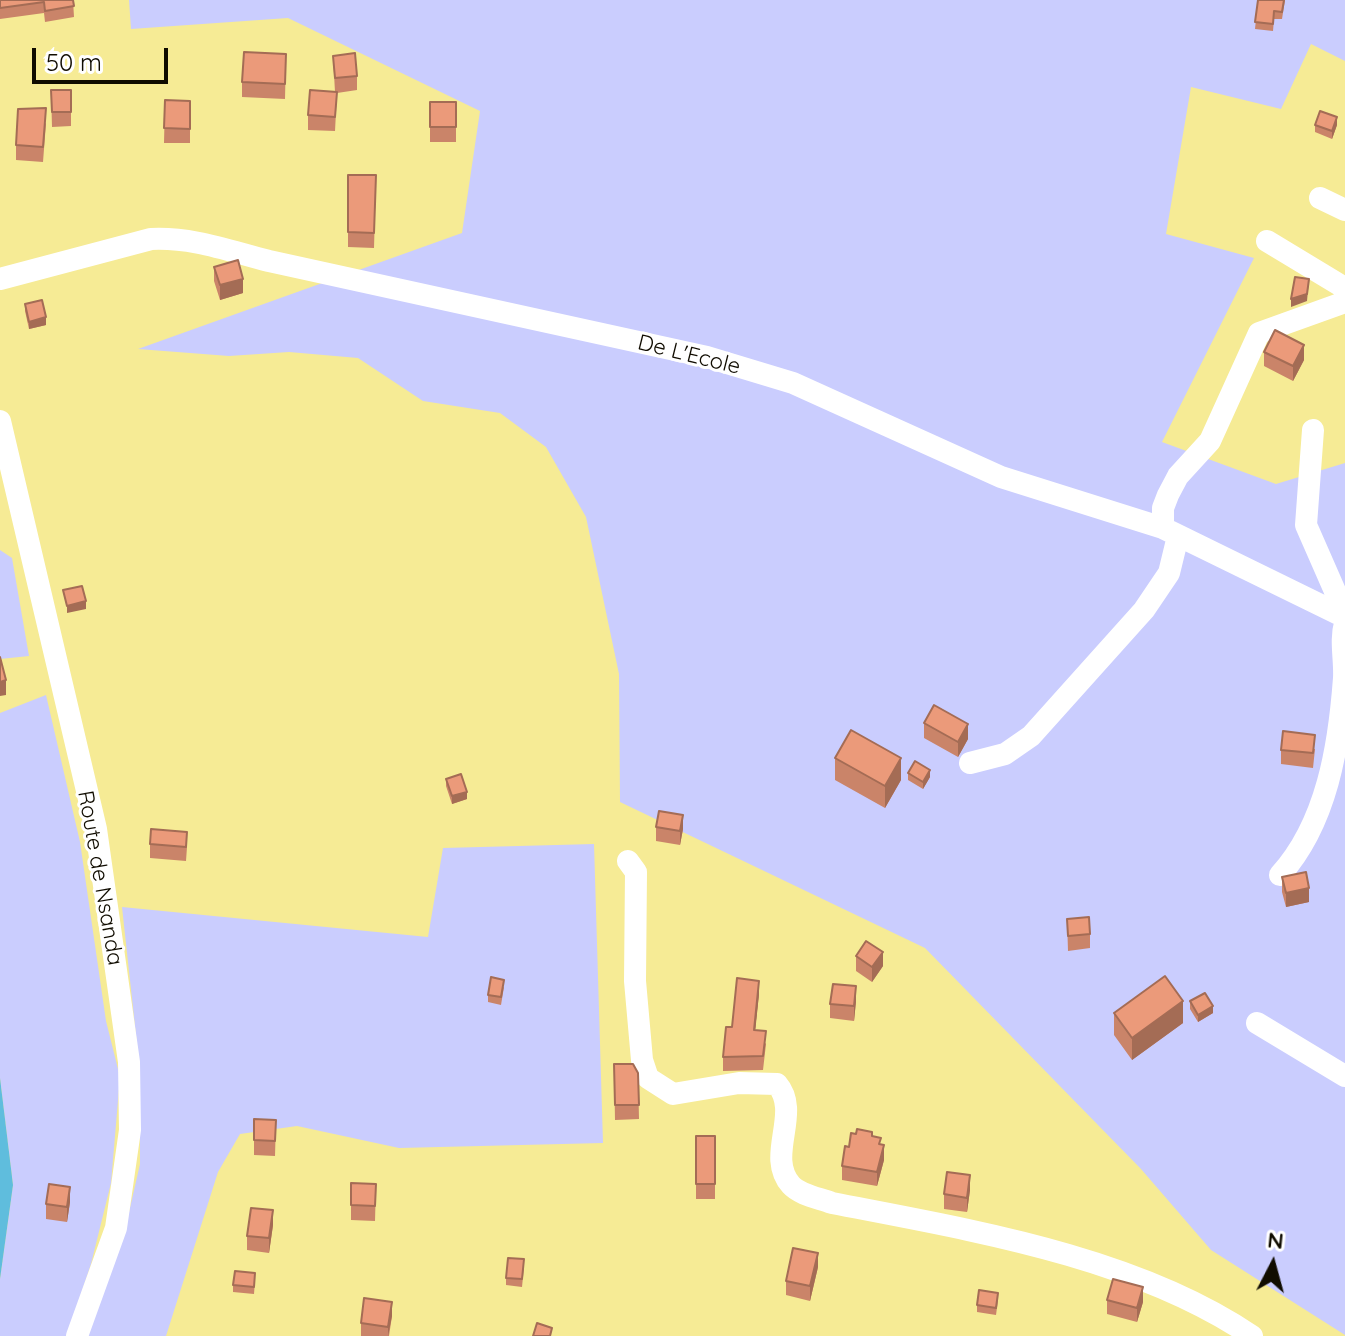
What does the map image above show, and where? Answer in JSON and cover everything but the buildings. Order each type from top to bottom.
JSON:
[{"type":"street","points":[[1320,198],[1345,210]]},
{"type":"street","name":"De L'Ecole","points":[[0,279],[151,239],[202,242],[269,261],[707,357],[793,383],[1001,477],[1170,532],[1345,615]]},
{"type":"street","points":[[1267,241],[1345,288]]},
{"type":"street","points":[[970,763],[1005,754],[1031,736],[1144,610],[1169,573],[1170,532],[1163,508],[1178,476],[1210,441],[1259,333],[1345,302]]},
{"type":"street","name":"Route de Nsanda","points":[[0,421],[96,829],[129,1062],[130,1130],[116,1228],[77,1336]]},
{"type":"street","points":[[1313,430],[1306,525],[1345,615]]},
{"type":"street","points":[[1280,875],[1302,843],[1333,767],[1344,679],[1345,623]]},
{"type":"street","points":[[628,861],[636,872],[638,887],[634,954],[642,1060],[648,1078],[660,1088],[673,1094],[691,1094],[739,1083],[777,1084],[786,1094],[782,1168],[792,1187],[832,1203],[1127,1271],[1227,1319],[1252,1336]]},
{"type":"street","points":[[1257,1023],[1345,1076]]},
{"type":"shaded area","points":[[129,0],[1345,0],[1345,61],[1311,44],[1281,109],[1191,87],[1166,234],[1254,258],[1162,442],[1276,484],[1345,463],[1345,1335],[1211,1250],[1141,1169],[925,948],[620,802],[619,674],[586,517],[546,447],[500,413],[423,401],[358,358],[289,352],[229,356],[138,349],[462,233],[480,111],[288,18],[131,29]]},
{"type":"shaded area","points":[[0,550],[12,558],[29,656],[0,659]]},
{"type":"shaded area","points":[[46,695],[80,842],[106,1021],[120,1077],[111,1183],[91,1264],[67,1336],[0,1336],[0,1279],[13,1185],[0,1078],[0,713]]},
{"type":"shaded area","points":[[594,844],[603,1143],[399,1148],[297,1126],[240,1134],[218,1172],[166,1336],[88,1336],[124,1234],[140,1164],[140,1072],[122,907],[428,937],[443,848]]},
{"type":"shaded area","points":[[0,1078],[13,1185],[0,1279]]}]
